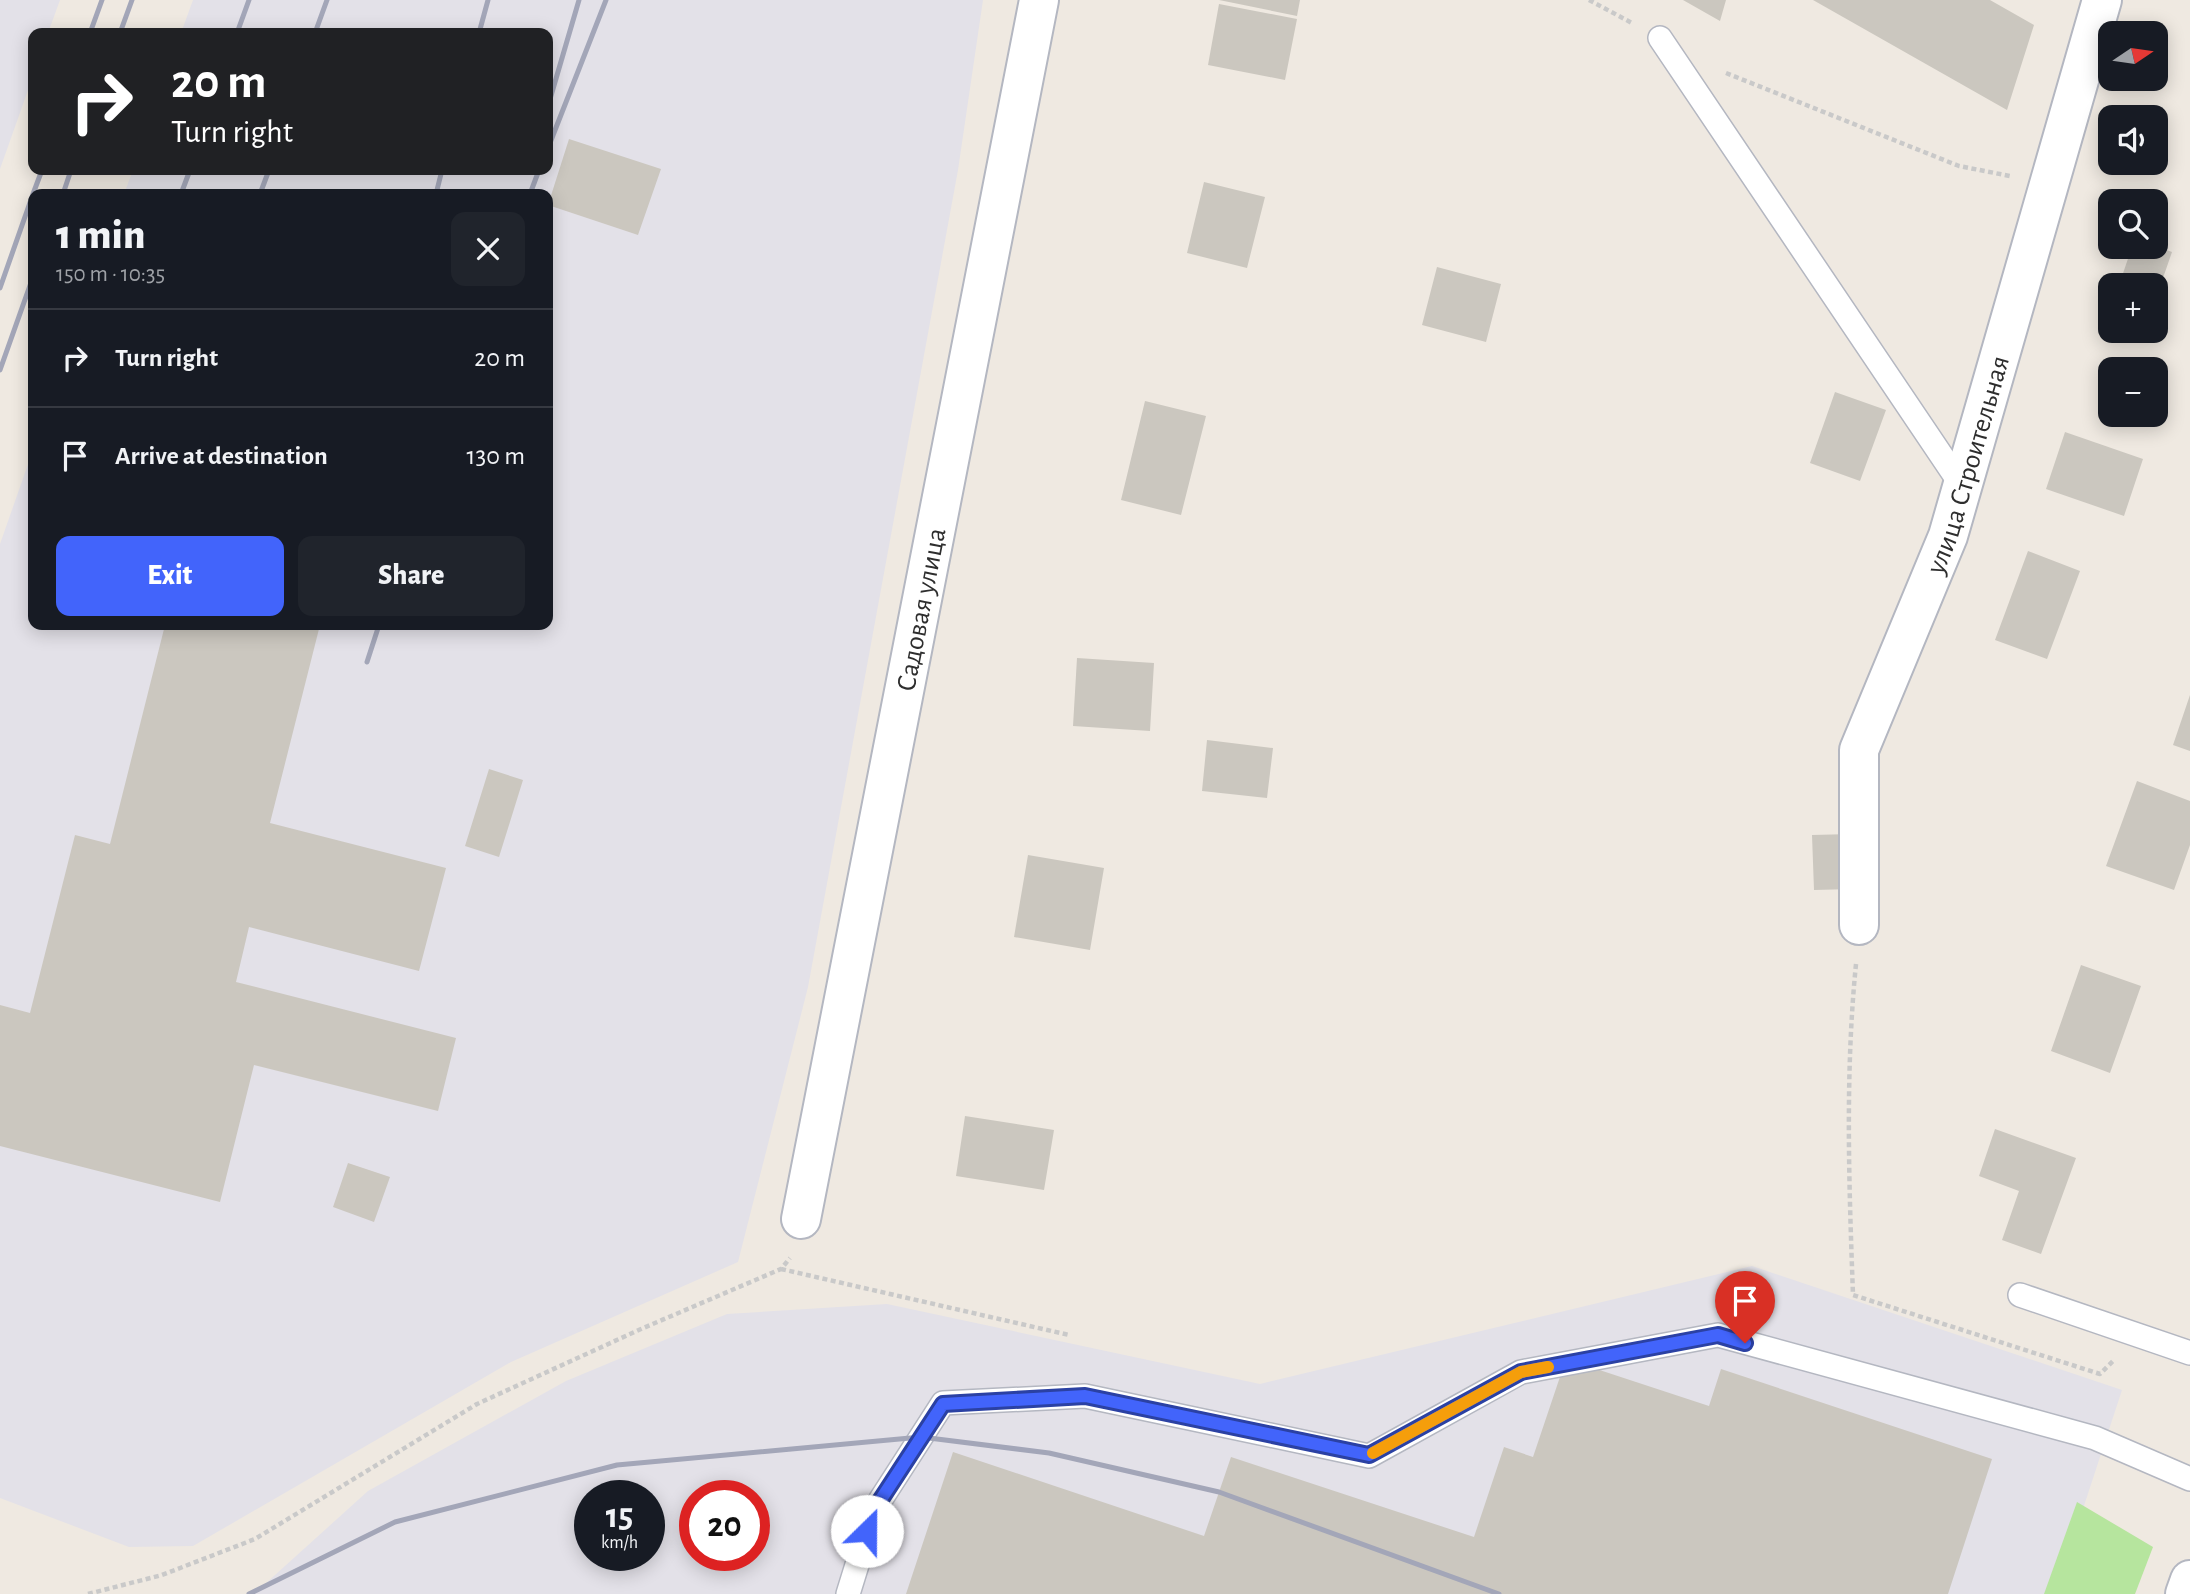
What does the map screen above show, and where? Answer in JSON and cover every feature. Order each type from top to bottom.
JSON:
[{"type":"street","name":"Садовая улица","points":[[801,1219],[1040,0]]},
{"type":"street","name":"улица Строительная","points":[[1859,925],[1859,750],[1948,536],[2102,0]]},
{"type":"street","points":[[2185,1594],[2190,1580]]},
{"type":"lane","points":[[1660,38],[1962,486]]},
{"type":"lane","points":[[2020,1295],[2190,1353]]},
{"type":"lane","points":[[848,1594],[874,1510],[943,1404],[1085,1396],[1369,1455],[1521,1372],[1718,1335],[2095,1438],[2190,1479]]},
{"type":"path","points":[[1589,0],[1660,38]]},
{"type":"path","points":[[1720,70],[1744,83],[1959,166],[2049,184]]},
{"type":"path","points":[[1859,925],[1851,1016],[1849,1181],[1853,1295],[2100,1374],[2139,1335]]},
{"type":"path","points":[[88,1594],[162,1576],[255,1539],[477,1405],[641,1329],[781,1269],[797,1247],[801,1219]]},
{"type":"path","points":[[781,1269],[1069,1335]]},
{"type":"shaded area","points":[[0,0],[60,0],[50,28],[28,28],[28,90],[0,169]]},
{"type":"shaded area","points":[[193,0],[983,0],[958,170],[808,987],[738,1262],[511,1362],[193,1546],[129,1547],[0,1498],[0,544],[28,464],[28,630],[553,630],[553,189],[126,189],[131,175],[553,175],[553,28],[183,28]]},
{"type":"shaded area","points":[[1752,1266],[2122,1390],[2055,1594],[254,1594],[368,1491],[566,1381],[727,1314],[887,1304],[1260,1384]]},
{"type":"green space","points":[[2077,1502],[2153,1547],[2135,1594],[2044,1594]]},
{"type":"building","points":[[1219,0],[1300,0],[1297,16]]},
{"type":"building","points":[[1683,0],[1726,0],[1720,21]]},
{"type":"building","points":[[1813,0],[1990,0],[2034,25],[2007,110]]},
{"type":"building","points":[[1219,4],[1297,19],[1285,80],[1208,65]]},
{"type":"building","points":[[569,139],[661,169],[638,235],[553,207],[553,189]]},
{"type":"building","points":[[1204,182],[1265,197],[1247,268],[1187,253]]},
{"type":"building","points":[[2168,250],[2172,252],[2165,273],[2123,273],[2128,259],[2168,259]]},
{"type":"building","points":[[1437,267],[1501,284],[1486,342],[1422,325]]},
{"type":"building","points":[[1835,392],[1886,410],[1860,481],[1810,463]]},
{"type":"building","points":[[1145,401],[1206,416],[1181,515],[1121,500]]},
{"type":"building","points":[[2065,432],[2143,459],[2124,516],[2046,489]]},
{"type":"building","points":[[2028,551],[2080,571],[2047,659],[1995,640]]},
{"type":"building","points":[[164,630],[319,630],[270,823],[446,868],[419,971],[249,927],[236,982],[456,1038],[438,1111],[254,1065],[220,1202],[0,1146],[0,1005],[30,1013],[75,835],[110,844]]},
{"type":"building","points":[[1077,658],[1154,663],[1150,731],[1073,726]]},
{"type":"building","points":[[2190,695],[2190,751],[2173,745]]},
{"type":"building","points":[[1207,740],[1273,748],[1267,798],[1202,791]]},
{"type":"building","points":[[489,769],[523,780],[499,857],[465,846]]},
{"type":"building","points":[[2137,781],[2190,801],[2190,845],[2174,890],[2106,866]]},
{"type":"building","points":[[1852,834],[1854,889],[1814,890],[1812,835]]},
{"type":"building","points":[[1028,855],[1104,868],[1090,950],[1014,937]]},
{"type":"building","points":[[2081,965],[2141,986],[2110,1073],[2051,1051]]},
{"type":"building","points":[[965,1116],[1054,1130],[1044,1190],[956,1176]]},
{"type":"building","points":[[1995,1129],[2076,1158],[2041,1254],[2002,1240],[2019,1191],[1979,1176]]},
{"type":"building","points":[[348,1163],[390,1177],[374,1222],[333,1207]]},
{"type":"building","points":[[1566,1359],[1709,1406],[1721,1369],[1992,1459],[1948,1594],[906,1594],[953,1452],[1204,1536],[1231,1457],[1474,1537],[1504,1447],[1533,1457]]},
{"type":"railway","points":[[92,28],[102,0]]},
{"type":"railway","points":[[122,28],[132,0]]},
{"type":"railway","points":[[239,28],[249,0]]},
{"type":"railway","points":[[317,28],[327,0]]},
{"type":"railway","points":[[480,28],[488,0]]},
{"type":"railway","points":[[553,89],[579,0]]},
{"type":"railway","points":[[553,135],[606,0]]},
{"type":"railway","points":[[35,189],[40,175]]},
{"type":"railway","points":[[65,189],[69,175]]},
{"type":"railway","points":[[183,189],[188,175]]},
{"type":"railway","points":[[262,189],[267,175]]},
{"type":"railway","points":[[437,189],[441,175]]},
{"type":"railway","points":[[532,189],[537,175]]},
{"type":"railway","points":[[0,288],[28,208]]},
{"type":"railway","points":[[0,370],[28,291]]},
{"type":"railway","points":[[367,662],[377,630]]},
{"type":"railway","points":[[249,1594],[395,1522],[617,1465],[921,1437],[1049,1453],[1219,1492],[1499,1594]]},
{"type":"slow traffic","points":[[1373,1453],[1521,1372],[1548,1367]]},
{"type":"route","points":[[867,1531],[874,1510],[943,1404],[1085,1396],[1369,1455],[1521,1372],[1718,1335],[1745,1343]]}]
